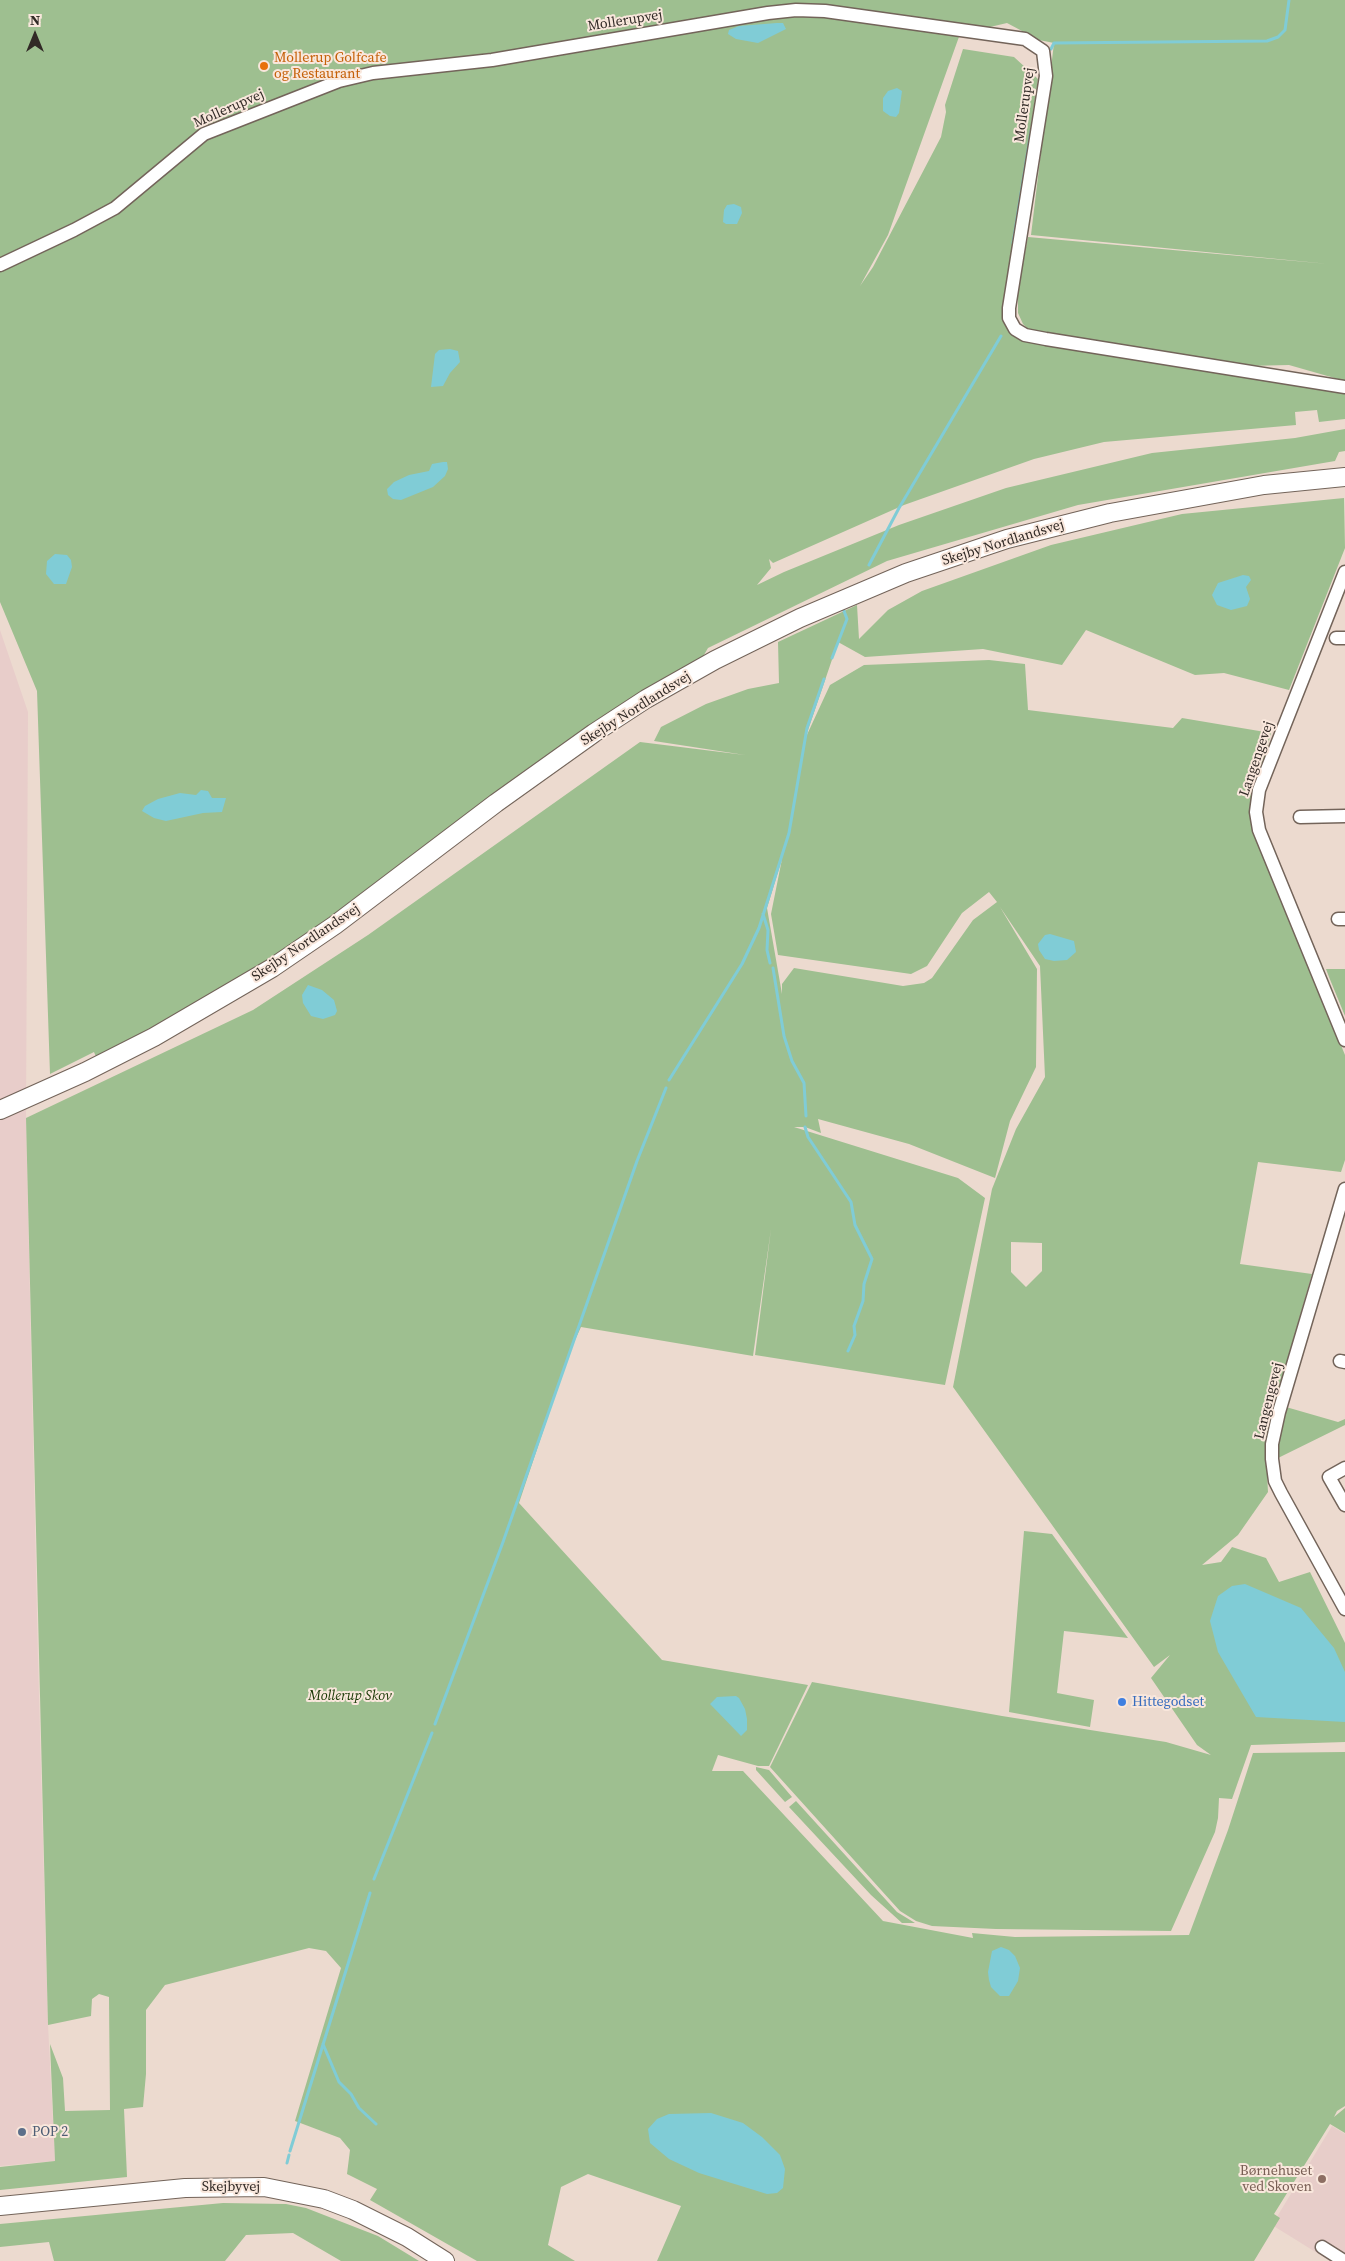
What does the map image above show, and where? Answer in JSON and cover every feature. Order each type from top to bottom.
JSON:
[{"type":"street","name":"Mollerupvej","points":[[0,265],[74,230],[115,208],[204,134],[339,81],[373,73],[492,60],[768,13],[796,10],[825,11],[1025,39],[1043,51],[1046,76],[1010,308],[1010,318],[1015,329],[1025,335],[1046,339],[1345,387]]},
{"type":"street","name":"Skejby Nordlandsvej","points":[[0,1110],[85,1072],[154,1037],[272,968],[335,925],[496,803],[594,733],[646,699],[715,660],[800,618],[906,573],[1008,539],[1110,512],[1264,485],[1345,477]]},
{"type":"street","name":"Langengevej","points":[[1345,572],[1259,790],[1256,812],[1259,830],[1345,1040]]},
{"type":"street","points":[[1300,817],[1345,816]]},
{"type":"street","name":"Langengevej","points":[[1345,1189],[1279,1412],[1272,1444],[1272,1459],[1280,1493],[1345,1609]]},
{"type":"street","points":[[1345,1468],[1329,1476],[1345,1505]]},
{"type":"street","name":"Skejbyvej","points":[[0,2206],[185,2188],[264,2187],[302,2194],[353,2210],[408,2237],[446,2261]]},
{"type":"street","points":[[1322,2247],[1344,2261]]},
{"type":"shaded area","points":[[0,630],[28,712],[26,1118],[48,2025],[55,2161],[0,2166]]},
{"type":"shaded area","name":"Børnehuset ved Skoven","points":[[1332,2126],[1345,2134],[1345,2261],[1330,2261],[1272,2225]]},
{"type":"green space","points":[[0,0],[1345,0],[1345,381],[1289,365],[1246,366],[1029,330],[1023,324],[1018,313],[1018,290],[1028,237],[1329,264],[1031,235],[1054,43],[1039,40],[1007,23],[960,34],[888,235],[860,286],[873,267],[941,137],[946,112],[945,105],[963,49],[1014,57],[1038,79],[1018,209],[1006,315],[1024,341],[1345,393],[1345,419],[1319,422],[1317,410],[1295,412],[1296,425],[1104,442],[1034,459],[904,505],[773,563],[769,559],[771,568],[757,585],[899,525],[1006,488],[1152,453],[1295,438],[1345,429],[1345,451],[1339,452],[1335,461],[1078,505],[887,561],[708,648],[701,660],[314,931],[217,993],[97,1059],[94,1052],[50,1074],[37,691],[0,602]]},
{"type":"green space","name":"Mollerup Skov","points":[[1344,498],[1345,548],[1289,690],[1224,673],[1195,675],[1086,630],[1062,665],[983,649],[865,657],[838,642],[805,739],[830,685],[864,665],[989,660],[1025,664],[1028,710],[1173,728],[1182,718],[1271,733],[1260,775],[1256,838],[1345,1055],[1345,1160],[1341,1172],[1258,1162],[1240,1264],[1312,1274],[1265,1439],[1268,1492],[1238,1535],[1202,1565],[1221,1562],[1232,1547],[1266,1558],[1279,1582],[1310,1572],[1345,1643],[1345,1742],[1251,1745],[1232,1799],[1219,1798],[1215,1832],[1171,1931],[996,1929],[932,1926],[916,1921],[900,1911],[770,1767],[812,1682],[1002,1716],[1166,1742],[1211,1755],[1197,1745],[1151,1678],[1170,1655],[1154,1667],[953,1387],[992,1189],[1016,1129],[1045,1077],[1040,966],[1000,907],[1037,969],[1036,1067],[1010,1121],[995,1178],[909,1144],[818,1119],[821,1133],[805,1127],[794,1127],[958,1178],[985,1198],[945,1385],[755,1355],[771,1229],[753,1356],[581,1327],[570,1351],[519,1503],[662,1660],[808,1685],[769,1766],[758,1766],[718,1755],[712,1771],[743,1771],[883,1921],[973,1938],[972,1933],[1015,1937],[1189,1935],[1228,1830],[1253,1753],[1345,1752],[1345,2106],[1337,2111],[1334,2117],[1345,2108],[1345,2133],[1330,2124],[1274,2214],[1280,2218],[1254,2261],[657,2261],[681,2206],[588,2174],[561,2187],[548,2245],[575,2261],[477,2261],[370,2200],[377,2189],[347,2174],[350,2150],[340,2138],[295,2121],[341,1968],[326,1951],[309,1948],[165,1985],[146,2010],[146,2074],[143,2107],[124,2109],[127,2177],[0,2190],[0,2167],[55,2161],[50,2044],[63,2078],[65,2111],[110,2110],[109,1997],[99,1994],[92,1999],[91,2016],[48,2025],[26,1118],[253,1010],[368,935],[640,742],[745,755],[654,741],[661,727],[706,704],[748,689],[779,683],[778,642],[857,605],[859,639],[888,610],[922,591],[1051,545],[1182,514]],"holes":[[[782,859],[771,914],[778,955],[911,974],[927,966],[962,913],[989,892],[997,902],[973,920],[932,978],[924,983],[903,986],[794,968],[782,984],[782,994],[767,908]],[[1011,1242],[1042,1243],[1042,1271],[1026,1287],[1011,1272]]]},
{"type":"green space","points":[[1326,969],[1345,969],[1345,1016],[1329,977]]},
{"type":"green space","points":[[1286,1407],[1338,1422],[1345,1419],[1345,1425],[1276,1459]]},
{"type":"green space","points":[[1024,1531],[1052,1534],[1128,1638],[1064,1631],[1057,1693],[1094,1700],[1090,1727],[1009,1712]]},
{"type":"green space","points":[[756,1767],[769,1770],[792,1797],[785,1802],[756,1770]]},
{"type":"green space","points":[[796,1801],[897,1912],[915,1923],[902,1923],[871,1895],[789,1807]]},
{"type":"green space","points":[[223,2203],[286,2204],[306,2208],[378,2236],[419,2261],[341,2261],[293,2233],[246,2235],[225,2261],[54,2261],[49,2242],[0,2247],[0,2224]]},
{"type":"water","points":[[783,23],[786,29],[758,43],[736,39],[728,34],[729,30],[739,26]]},
{"type":"water","points":[[897,88],[902,91],[899,113],[896,117],[890,116],[883,111],[883,98],[888,91]]},
{"type":"water","points":[[734,204],[741,207],[742,213],[737,224],[726,224],[723,222],[724,210],[727,205]]},
{"type":"water","points":[[450,349],[458,351],[460,362],[450,373],[443,386],[431,387],[435,354],[439,350]]},
{"type":"water","points":[[447,462],[448,469],[445,476],[433,487],[401,500],[393,499],[388,495],[387,489],[394,482],[409,475],[429,471],[432,464]]},
{"type":"water","points":[[55,554],[67,555],[71,560],[72,567],[66,584],[54,584],[46,574],[47,561]]},
{"type":"water","points":[[1243,575],[1249,576],[1251,580],[1246,587],[1250,599],[1247,606],[1231,610],[1217,605],[1212,595],[1218,583]]},
{"type":"water","points":[[201,790],[208,791],[212,798],[226,798],[222,812],[203,813],[166,821],[154,818],[142,811],[145,806],[158,799],[180,793],[196,795]]},
{"type":"water","points":[[1050,934],[1074,941],[1076,952],[1067,960],[1054,961],[1045,959],[1039,950],[1038,944],[1045,935]]},
{"type":"water","points":[[308,985],[322,990],[334,1000],[337,1011],[335,1015],[323,1019],[311,1016],[303,1003],[302,995]]},
{"type":"water","points":[[1245,1584],[1301,1608],[1334,1648],[1345,1672],[1345,1722],[1256,1717],[1218,1652],[1210,1621],[1218,1596],[1232,1586]]},
{"type":"water","points":[[736,1696],[745,1709],[747,1719],[747,1730],[741,1736],[710,1704],[717,1697]]},
{"type":"water","points":[[1001,1947],[1009,1950],[1015,1956],[1020,1968],[1018,1981],[1009,1996],[1000,1996],[991,1987],[989,1980],[988,1972],[992,1951]]},
{"type":"water","points":[[711,2113],[743,2123],[762,2137],[780,2155],[785,2169],[783,2188],[777,2193],[767,2194],[699,2173],[669,2159],[650,2143],[648,2129],[657,2119],[669,2114]]},
{"type":"waterway","points":[[1051,49],[1054,43],[1267,41],[1278,37],[1285,30],[1289,0]]},
{"type":"waterway","points":[[1013,243],[1031,131]]},
{"type":"waterway","points":[[869,565],[899,508],[1001,336]]},
{"type":"waterway","points":[[832,658],[847,619],[844,611]]},
{"type":"waterway","points":[[669,1080],[742,964],[759,928],[789,833],[807,728],[824,679]]},
{"type":"waterway","points":[[763,914],[768,930],[767,950],[770,963]]},
{"type":"waterway","points":[[773,968],[784,1036],[792,1061],[804,1083],[806,1116]]},
{"type":"waterway","points":[[435,1724],[503,1542],[637,1161],[666,1088]]},
{"type":"waterway","points":[[805,1127],[808,1137],[851,1202],[855,1225],[872,1259],[864,1284],[863,1301],[854,1326],[855,1335],[848,1351]]},
{"type":"waterway","points":[[374,1879],[432,1733]]},
{"type":"waterway","points":[[290,2151],[370,1893]]},
{"type":"waterway","points":[[323,2044],[339,2082],[351,2094],[359,2108],[376,2124]]},
{"type":"waterway","points":[[287,2163],[289,2155]]},
{"type":"place","name":"Mollerup Golfcafe og Restaurant","points":[[264,66]]},
{"type":"place","name":"Hittegodset","points":[[1122,1702]]},
{"type":"place","name":"POP 2","points":[[22,2132]]},
{"type":"place","name":"Børnehuset ved Skoven","points":[[1322,2179]]}]
